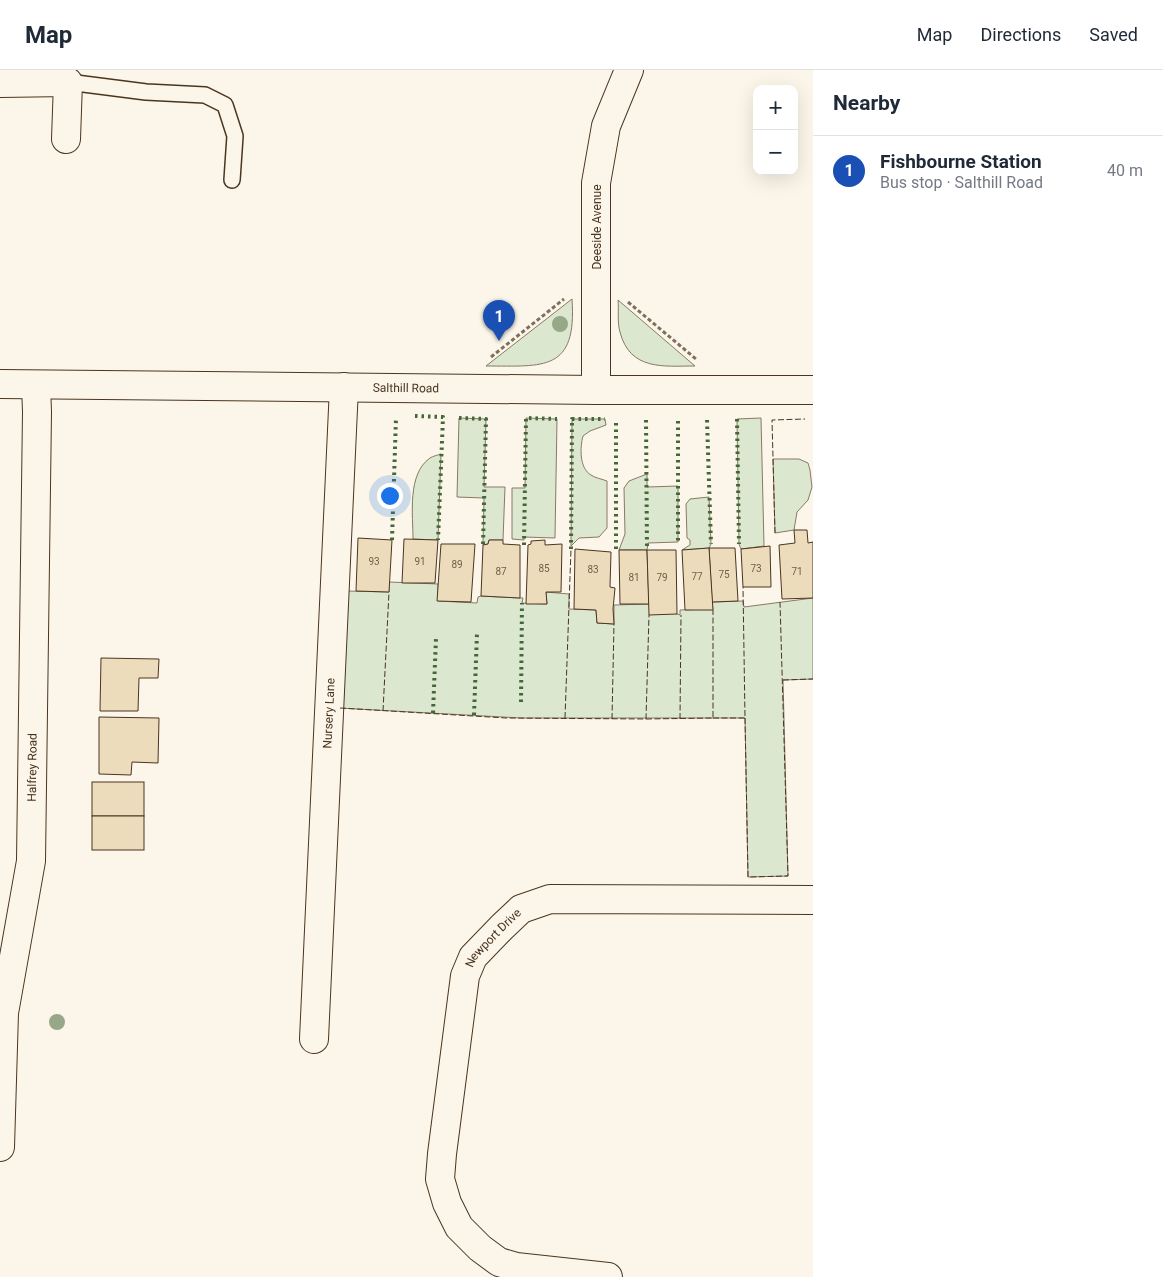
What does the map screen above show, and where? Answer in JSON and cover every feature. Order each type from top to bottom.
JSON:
[{"type":"street","name":"Deeside Avenue","points":[[596,390],[596,183],[606,126],[629,70]]},
{"type":"street","points":[[0,83],[68,82],[66,139]]},
{"type":"street","name":"Salthill Road","points":[[0,384],[596,390],[813,390]]},
{"type":"street","name":"Halfrey Road","points":[[0,1148],[4,1014],[31,861],[36,385]]},
{"type":"street","name":"Nursery Lane","points":[[314,1040],[344,387]]},
{"type":"street","name":"Newport Drive","points":[[608,1277],[516,1266],[499,1262],[480,1248],[459,1227],[447,1203],[440,1179],[442,1154],[465,976],[473,957],[521,909],[550,899],[813,900]]},
{"type":"lane","points":[[68,82],[146,92],[204,95],[225,105],[235,136],[232,180]]},
{"type":"path","points":[[488,360],[568,296]]},
{"type":"path","points":[[622,298],[696,359]]},
{"type":"green space","points":[[572,299],[572,323],[569,340],[562,352],[553,360],[525,366],[486,366]]},
{"type":"green space","points":[[618,300],[695,366],[660,366],[640,360],[632,354],[625,345],[620,332]]},
{"type":"green space","points":[[459,418],[486,419],[484,487],[505,487],[503,540],[489,540],[488,544],[483,545],[484,498],[457,497]]},
{"type":"green space","points":[[526,418],[557,419],[555,538],[524,537],[524,540],[512,539],[512,488],[525,488]]},
{"type":"green space","points":[[761,418],[764,546],[741,549],[739,544],[737,419]]},
{"type":"green space","points":[[572,419],[605,419],[606,425],[583,436],[581,451],[582,462],[587,472],[594,477],[607,481],[607,528],[599,537],[579,538],[571,546]]},
{"type":"green space","points":[[441,454],[438,540],[413,539],[412,507],[418,474],[430,458]]},
{"type":"green space","points":[[773,459],[799,459],[808,463],[812,487],[808,500],[797,512],[794,530],[775,533]]},
{"type":"green space","points":[[647,474],[647,487],[678,486],[678,542],[648,543],[647,550],[619,550],[625,534],[624,488],[629,481]]},
{"type":"green space","points":[[709,497],[711,544],[709,548],[682,550],[690,545],[690,540],[687,538],[686,504],[690,499]]},
{"type":"green space","points":[[389,582],[438,584],[438,601],[477,603],[478,597],[481,596],[523,598],[522,603],[547,604],[546,592],[569,594],[569,609],[596,610],[597,623],[614,624],[614,605],[649,604],[680,615],[680,610],[713,609],[712,602],[743,601],[744,607],[813,598],[813,679],[783,680],[788,876],[748,877],[745,718],[521,718],[339,708],[346,591],[389,592]]},
{"type":"building","points":[[794,530],[807,530],[808,543],[813,542],[813,598],[782,599],[779,545],[795,543]]},
{"type":"building","points":[[358,538],[392,540],[389,592],[356,591]]},
{"type":"building","points":[[404,539],[438,540],[435,583],[402,583]]},
{"type":"building","points":[[489,540],[503,540],[503,544],[520,545],[520,598],[481,596],[483,545],[488,544]]},
{"type":"building","points":[[545,540],[545,545],[562,544],[561,592],[546,592],[547,604],[526,604],[528,545],[531,544],[531,541]]},
{"type":"building","points":[[441,544],[475,544],[471,602],[437,601]]},
{"type":"building","points":[[770,546],[771,587],[743,587],[741,549]]},
{"type":"building","points":[[709,548],[735,548],[738,601],[712,602]]},
{"type":"building","points":[[709,548],[713,610],[685,610],[682,550]]},
{"type":"building","points":[[575,549],[611,552],[610,587],[615,588],[614,624],[597,623],[596,610],[574,609]]},
{"type":"building","points":[[619,550],[647,550],[649,604],[620,604]]},
{"type":"building","points":[[647,550],[676,550],[677,614],[649,615]]},
{"type":"building","points":[[101,658],[159,659],[158,678],[139,678],[138,711],[100,711]]},
{"type":"building","points":[[99,717],[159,718],[158,763],[132,762],[131,775],[99,774]]},
{"type":"building","points":[[92,782],[144,782],[144,816],[92,816]]},
{"type":"building","points":[[92,816],[144,816],[144,850],[92,850]]},
{"type":"hedge","points":[[415,416],[443,417],[438,540]]},
{"type":"hedge","points":[[392,540],[396,418]]},
{"type":"hedge","points":[[459,418],[486,419],[483,545]]},
{"type":"hedge","points":[[524,545],[526,418],[557,419]]},
{"type":"hedge","points":[[571,549],[572,419],[605,419]]},
{"type":"hedge","points":[[616,419],[616,549]]},
{"type":"hedge","points":[[737,419],[739,544]]},
{"type":"hedge","points":[[646,420],[647,550]]},
{"type":"hedge","points":[[707,420],[711,544]]},
{"type":"hedge","points":[[678,421],[678,542]]},
{"type":"hedge","points":[[521,702],[522,603]]},
{"type":"hedge","points":[[474,715],[477,633]]},
{"type":"hedge","points":[[433,713],[436,638]]},
{"type":"fence","points":[[775,533],[772,420],[805,419]]},
{"type":"fence","points":[[565,718],[571,549]]},
{"type":"fence","points":[[713,718],[745,718],[743,587]]},
{"type":"fence","points":[[383,711],[389,592]]},
{"type":"fence","points":[[745,718],[748,877],[788,876],[780,602]]},
{"type":"fence","points":[[646,719],[713,718],[713,610]]},
{"type":"fence","points":[[340,708],[506,718],[646,719],[649,615]]},
{"type":"fence","points":[[680,719],[681,615]]},
{"type":"fence","points":[[612,719],[614,624]]},
{"type":"fence","points":[[783,680],[813,679]]},
{"type":"place","name":"Fishbourne Station","points":[[499,341]]}]
